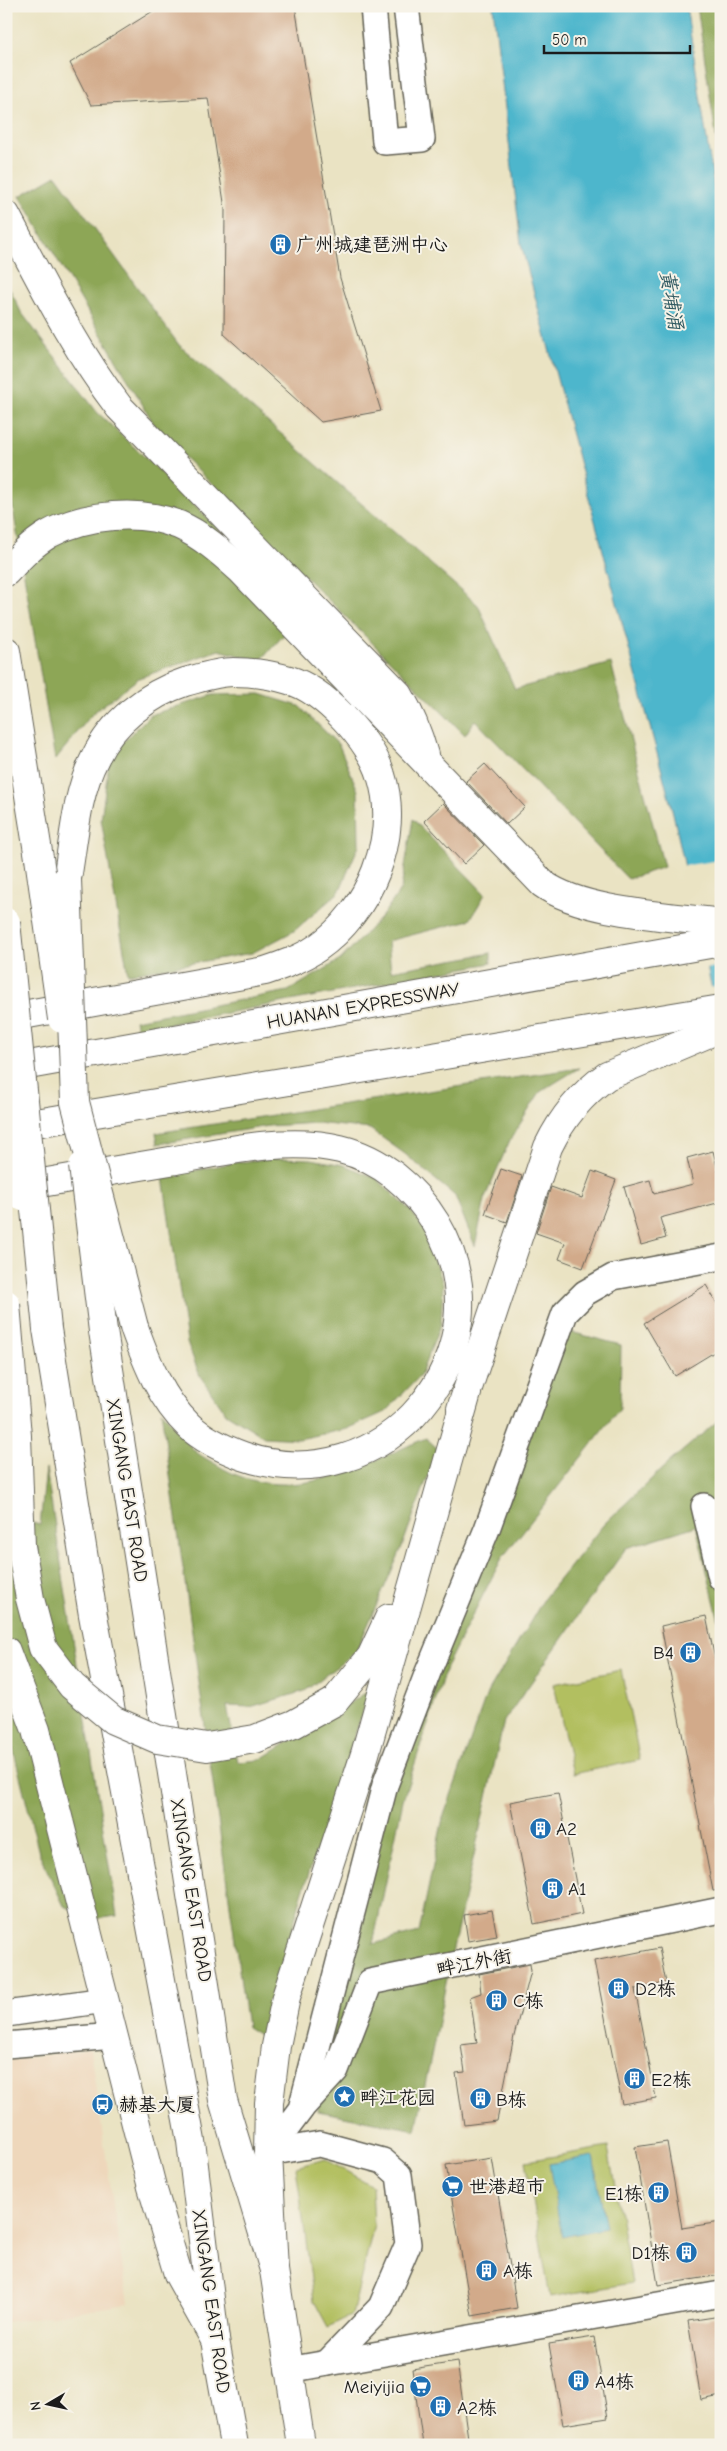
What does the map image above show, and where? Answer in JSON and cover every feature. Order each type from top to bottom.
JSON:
[{"type":"main road","points":[[6,216],[77,346],[114,400],[399,696],[409,711],[417,729],[426,761]]},
{"type":"main road","points":[[6,572],[32,546],[50,534],[99,518],[160,519],[178,525],[196,534],[241,570],[383,715],[494,835],[553,892],[594,906],[721,923]]},
{"type":"main road","points":[[6,651],[75,1102],[134,1327],[150,1370],[167,1399],[190,1426],[222,1448],[256,1460],[286,1465],[316,1464],[348,1457],[373,1447],[398,1431],[420,1410],[436,1389],[451,1355],[460,1311],[456,1272],[439,1229],[425,1206],[400,1179],[372,1161],[339,1148],[302,1144],[252,1148],[6,1189]]},
{"type":"main road","points":[[6,1018],[265,971],[292,962],[316,949],[338,931],[358,906],[372,882],[382,851],[388,814],[381,775],[367,745],[346,719],[321,699],[291,680],[232,672],[201,677],[168,688],[140,705],[122,720],[105,740],[94,759],[79,807],[67,879],[75,1102]]},
{"type":"main road","points":[[6,922],[47,1329]]},
{"type":"main road","name":"HUANAN EXPRESSWAY","points":[[6,1068],[721,942]]},
{"type":"main road","points":[[6,1128],[721,1009]]},
{"type":"main road","points":[[6,1304],[17,1436],[21,1546],[30,1599],[43,1648],[72,1686],[113,1720],[157,1739],[207,1747],[255,1739],[294,1724],[334,1702],[371,1657],[384,1633],[467,1393],[548,1147],[565,1116],[592,1086],[607,1076],[721,1028]]},
{"type":"main road","name":"XINGANG EAST ROAD","points":[[75,1102],[103,1330],[223,2100],[274,2270],[301,2445]]},
{"type":"main road","points":[[6,1105],[47,1329]]},
{"type":"main road","name":"XINGANG EAST ROAD","points":[[47,1329],[93,1615],[191,2142],[215,2340],[234,2445]]},
{"type":"main road","points":[[274,2270],[268,2153],[269,2103],[276,2046],[286,1997],[365,1754],[467,1393]]},
{"type":"main road","points":[[6,1651],[36,1730],[152,2187],[178,2274],[215,2340]]},
{"type":"street","points":[[373,6],[385,142],[422,139],[406,6]]},
{"type":"street","points":[[268,2153],[301,2109],[385,1785],[487,1529],[565,1313],[586,1293],[613,1277],[721,1257]]},
{"type":"street","points":[[704,1506],[721,1578]]},
{"type":"street","name":"畔江外街","points":[[301,2109],[336,2070],[370,1982],[721,1910]]},
{"type":"street","points":[[6,2014],[105,2000]]},
{"type":"street","points":[[6,2044],[114,2036]]},
{"type":"street","points":[[268,2153],[320,2144],[383,2161],[399,2175],[408,2244],[381,2308],[327,2363]]},
{"type":"street","points":[[288,2370],[327,2363],[370,2364],[721,2294]]},
{"type":"shaded area","points":[[90,2049],[128,2304],[6,2322],[6,2061]]},
{"type":"green space","points":[[697,6],[718,6],[721,40],[721,171]]},
{"type":"green space","points":[[56,175],[179,345],[478,605],[515,689],[611,663],[664,867],[628,879],[475,720],[465,735],[158,431],[20,196]]},
{"type":"green space","points":[[6,281],[21,312],[97,412],[186,496],[302,615],[260,661],[219,650],[139,678],[93,713],[55,760],[6,467]]},
{"type":"green space","points":[[260,694],[299,706],[339,745],[358,791],[359,845],[339,892],[294,931],[252,953],[128,974],[101,819],[110,755],[150,715],[213,695]]},
{"type":"green space","points":[[413,819],[485,894],[470,920],[388,941],[391,971],[491,953],[491,963],[137,1030],[135,1020],[288,991],[340,960],[382,916],[401,889]]},
{"type":"green space","points":[[579,1068],[540,1092],[510,1140],[486,1195],[475,1246],[455,1196],[405,1154],[370,1129],[317,1123],[269,1126],[158,1144],[156,1133]]},
{"type":"green space","points":[[276,1158],[311,1159],[344,1165],[376,1178],[411,1211],[426,1232],[443,1284],[441,1324],[420,1376],[385,1412],[347,1429],[299,1439],[264,1437],[226,1413],[200,1376],[187,1342],[163,1177],[232,1163]]},
{"type":"green space","points":[[567,1331],[621,1345],[620,1408],[502,1558],[447,1665],[403,1800],[373,1944],[419,1932],[443,1818],[486,1696],[545,1597],[604,1524],[666,1465],[721,1418],[721,1629],[696,1526],[626,1548],[504,1721],[453,1949],[416,2130],[318,2111],[321,2047],[397,1770]]},
{"type":"green space","points":[[161,1410],[194,1451],[244,1478],[270,1483],[297,1483],[323,1479],[375,1461],[426,1438],[438,1449],[400,1552],[356,1652],[305,1691],[250,1707],[227,1706],[238,1762],[260,1760],[370,1690],[302,1894],[263,2037],[247,2027]]},
{"type":"green space","points":[[6,1454],[14,1517],[40,1525],[46,1469],[117,1916],[94,1919],[64,1906],[39,1853],[6,1720]]},
{"type":"green space","points":[[621,1670],[640,1760],[573,1774],[554,1684]]},
{"type":"green space","points":[[608,2147],[632,2283],[550,2297],[526,2161]]},
{"type":"green space","points":[[325,2159],[372,2186],[374,2225],[352,2315],[328,2327],[314,2301],[296,2167]]},
{"type":"water","name":"黄埔涌","points":[[493,6],[686,6],[721,230],[721,1030],[673,813],[521,244]]},
{"type":"water","points":[[593,2156],[606,2228],[562,2237],[549,2164]]},
{"type":"pier","points":[[721,860],[721,966],[704,969],[682,866]]},
{"type":"pier","points":[[721,985],[721,1033],[718,1031],[709,988]]},
{"type":"building","name":"广州城建琶洲中心","points":[[161,6],[295,6],[340,278],[381,411],[321,422],[224,334],[225,209],[208,98],[91,105],[70,63]]},
{"type":"building","points":[[485,764],[525,807],[507,824],[466,781]]},
{"type":"building","points":[[443,803],[484,845],[464,864],[424,821]]},
{"type":"building","points":[[713,1151],[721,1183],[721,1202],[660,1218],[666,1238],[641,1245],[624,1187],[650,1180],[654,1194],[693,1184],[687,1158]]},
{"type":"building","points":[[501,1169],[522,1176],[507,1222],[485,1214]]},
{"type":"building","points":[[592,1171],[616,1180],[583,1268],[559,1259],[565,1243],[536,1233],[551,1187],[582,1198]]},
{"type":"building","points":[[706,1285],[721,1310],[721,1348],[675,1376],[644,1323]]},
{"type":"building","points":[[706,1616],[721,1688],[721,1890],[713,1891],[661,1626]]},
{"type":"building","points":[[558,1793],[582,1914],[534,1924],[510,1802]]},
{"type":"building","points":[[492,1910],[497,1936],[468,1941],[464,1915]]},
{"type":"building","points":[[659,1948],[666,1983],[635,1989],[656,2098],[622,2104],[594,1961]]},
{"type":"building","points":[[530,1964],[531,1971],[514,2036],[497,2121],[464,2125],[456,2073],[465,2072],[461,2045],[477,2043],[470,1997],[481,1993],[479,1974]]},
{"type":"building","name":"D1栋","points":[[667,2142],[682,2228],[721,2222],[721,2275],[658,2285],[635,2147]]},
{"type":"building","name":"A栋","points":[[492,2158],[517,2308],[472,2316],[446,2165]]},
{"type":"building","points":[[721,2316],[721,2396],[701,2400],[688,2321]]},
{"type":"building","name":"A4栋","points":[[594,2337],[608,2418],[563,2425],[549,2344]]},
{"type":"building","name":"A2栋","points":[[457,2362],[469,2445],[423,2445],[412,2369]]},
{"type":"place","name":"广州城建琶洲中心","points":[[280,244]]},
{"type":"place","name":"B4","points":[[690,1652]]},
{"type":"place","name":"A2","points":[[540,1828]]},
{"type":"place","name":"A1","points":[[552,1888]]},
{"type":"place","name":"D2栋","points":[[619,1988]]},
{"type":"place","name":"C栋","points":[[497,2000]]},
{"type":"place","name":"E2栋","points":[[635,2079]]},
{"type":"place","name":"畔江花园","points":[[344,2097]]},
{"type":"place","name":"B栋","points":[[480,2099]]},
{"type":"place","name":"赫基大厦","points":[[103,2104]]},
{"type":"place","name":"世港超市","points":[[453,2186]]},
{"type":"place","name":"E1栋","points":[[659,2193]]},
{"type":"place","name":"D1栋","points":[[686,2252]]},
{"type":"place","name":"A栋","points":[[487,2270]]},
{"type":"place","name":"A4栋","points":[[579,2381]]},
{"type":"place","name":"Meiyijia","points":[[421,2386]]},
{"type":"place","name":"A2栋","points":[[441,2407]]}]
